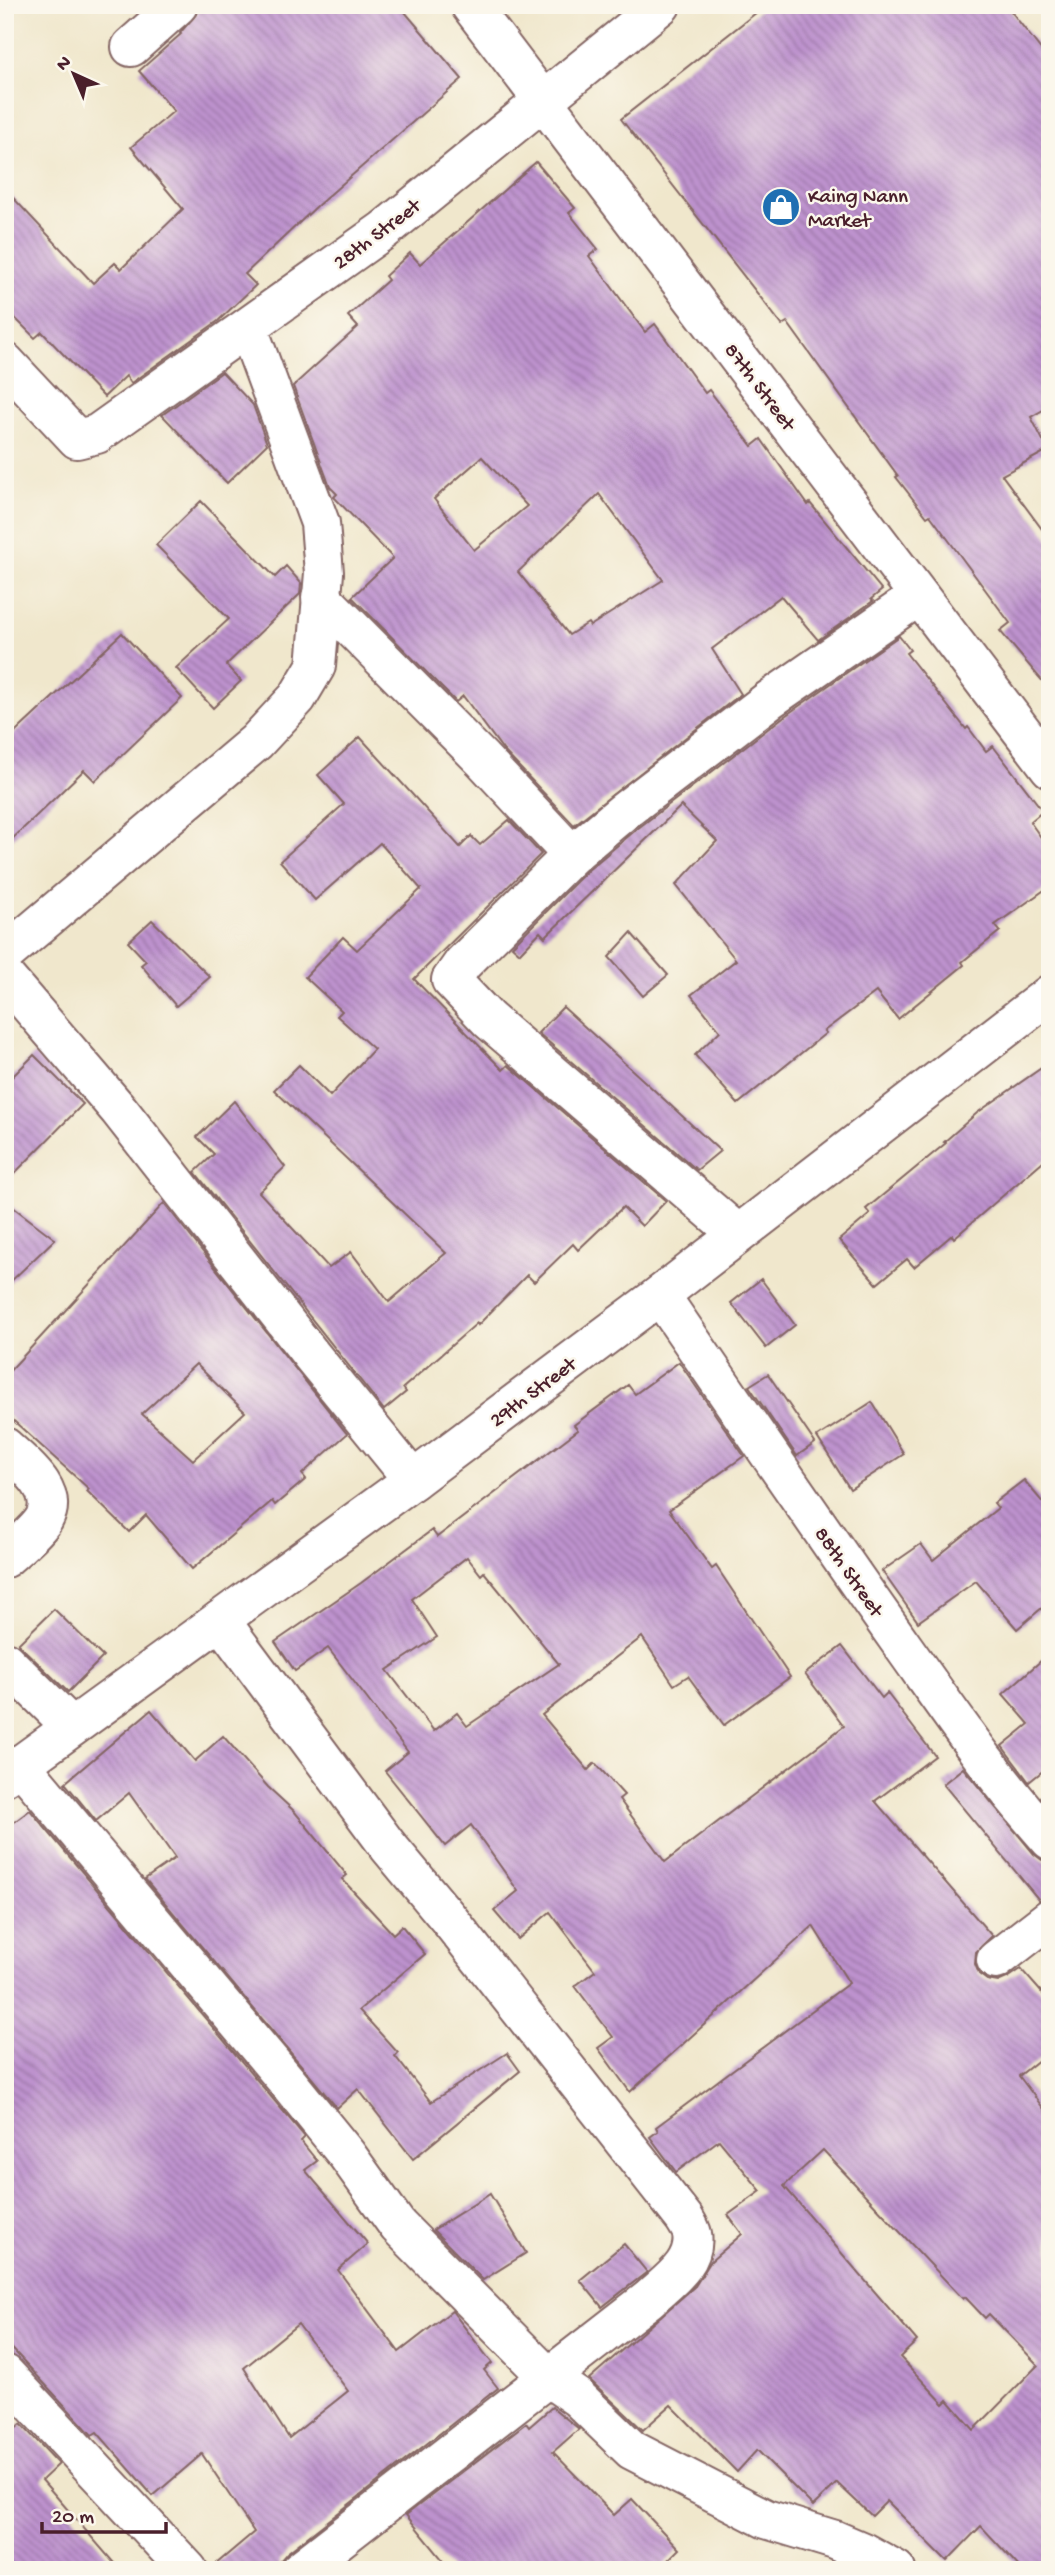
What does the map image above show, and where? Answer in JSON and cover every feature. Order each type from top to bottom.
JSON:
[{"type":"street","points":[[131,47],[178,5]]},
{"type":"street","name":"87th Street","points":[[470,5],[1050,768]]},
{"type":"street","name":"28th Street","points":[[5,362],[77,439],[97,434],[384,230],[661,5]]},
{"type":"street","points":[[5,954],[256,742],[297,698],[316,666],[324,573],[320,523],[248,328]]},
{"type":"street","points":[[738,1234],[489,1020],[451,980],[463,963],[572,855],[622,812],[769,700],[919,596]]},
{"type":"street","points":[[321,597],[482,759],[572,855]]},
{"type":"street","points":[[5,977],[119,1110],[413,1480]]},
{"type":"street","name":"29th Street","points":[[13,1770],[413,1480],[660,1295],[1050,994]]},
{"type":"street","name":"88th Street","points":[[660,1295],[900,1642],[1017,1804],[1050,1840]]},
{"type":"street","points":[[5,1447],[42,1483],[48,1503],[44,1519],[5,1559]]},
{"type":"street","points":[[220,1620],[388,1846],[676,2207],[692,2234],[691,2251],[682,2270],[649,2299],[300,2570]]},
{"type":"street","points":[[5,1661],[72,1727]]},
{"type":"street","points":[[13,1770],[290,2085],[347,2155],[398,2226],[549,2378],[578,2399],[632,2450],[766,2519],[835,2540],[896,2570]]},
{"type":"street","points":[[996,1959],[1050,1918]]},
{"type":"street","points":[[5,2374],[188,2570]]},
{"type":"building","points":[[199,5],[399,5],[462,79],[317,206],[245,274],[256,285],[218,321],[131,383],[126,376],[104,397],[42,332],[35,338],[5,308],[5,189],[93,283],[115,263],[121,269],[183,209],[131,147],[174,111],[139,71],[181,34],[198,12]]},
{"type":"building","points":[[766,5],[1006,5],[1050,61],[1050,406],[1031,417],[1048,450],[1002,475],[1050,540],[1050,690],[1000,631],[1010,623],[930,515],[927,517],[896,477],[898,476],[787,322],[782,325],[621,119]]},
{"type":"building","points":[[536,162],[575,208],[569,213],[598,249],[589,256],[645,332],[655,324],[705,393],[709,390],[752,446],[761,439],[808,505],[810,503],[882,590],[871,599],[873,601],[818,640],[781,596],[712,649],[741,694],[574,825],[504,751],[463,696],[456,702],[352,597],[393,558],[334,497],[337,494],[330,487],[293,386],[358,327],[348,316],[388,280],[385,276],[410,253],[420,264]],"holes":[[[482,457],[527,506],[474,550],[434,499]],[[599,494],[663,580],[590,626],[588,623],[569,635],[518,572]]]},
{"type":"building","points":[[222,372],[253,405],[267,444],[227,483],[162,415]]},
{"type":"building","points":[[201,501],[275,577],[286,566],[301,583],[300,594],[226,665],[241,681],[213,708],[176,668],[229,619],[156,545]]},
{"type":"building","points":[[122,633],[182,698],[95,781],[84,770],[5,846],[5,742]]},
{"type":"building","points":[[899,636],[910,650],[906,653],[966,729],[968,727],[986,751],[993,746],[1043,811],[1030,822],[1050,850],[1050,886],[995,925],[1000,931],[962,962],[964,965],[898,1019],[876,992],[824,1031],[826,1033],[738,1104],[695,1055],[720,1031],[691,995],[736,960],[676,885],[717,841],[681,806],[545,937],[540,932],[520,953],[512,946],[587,871],[637,829],[782,718]]},
{"type":"building","points":[[360,737],[460,847],[471,836],[480,845],[509,820],[541,854],[414,979],[503,1070],[508,1065],[666,1201],[642,1226],[623,1207],[578,1250],[573,1244],[534,1282],[527,1275],[478,1325],[477,1323],[403,1388],[406,1392],[384,1410],[195,1172],[214,1154],[197,1137],[234,1101],[285,1167],[259,1192],[329,1268],[351,1252],[389,1302],[446,1253],[274,1090],[299,1065],[330,1096],[374,1049],[337,1016],[342,1011],[305,977],[343,937],[357,950],[421,889],[380,843],[315,900],[280,861],[344,804],[318,775]]},
{"type":"building","points":[[152,920],[210,977],[176,1006],[141,965],[146,961],[128,942]]},
{"type":"building","points":[[631,933],[668,975],[643,996],[609,957]]},
{"type":"building","points":[[563,1007],[720,1151],[697,1170],[538,1033]]},
{"type":"building","points":[[34,1055],[83,1104],[5,1183],[5,1084]]},
{"type":"building","points":[[1050,1062],[1050,1155],[954,1238],[952,1235],[914,1267],[907,1259],[877,1284],[839,1240],[870,1214],[866,1209],[946,1143],[944,1142],[977,1113]]},
{"type":"building","points":[[5,1201],[55,1239],[5,1287]]},
{"type":"building","points":[[164,1203],[347,1434],[302,1474],[306,1479],[275,1505],[272,1501],[192,1569],[146,1515],[129,1532],[87,1491],[89,1489],[5,1413],[5,1376]],"holes":[[[196,1364],[245,1412],[193,1460],[142,1414]]]},
{"type":"building","points":[[761,1279],[795,1325],[766,1348],[731,1303]]},
{"type":"building","points":[[679,1362],[744,1456],[669,1510],[712,1569],[716,1566],[790,1677],[724,1725],[688,1676],[674,1685],[642,1637],[542,1715],[588,1770],[595,1763],[624,1795],[619,1799],[665,1862],[844,1726],[805,1674],[842,1646],[882,1698],[887,1693],[935,1756],[875,1801],[992,1936],[976,1952],[975,1964],[979,1974],[987,1980],[998,1982],[1021,1969],[1050,2002],[1050,2051],[1019,2076],[1050,2117],[1050,2570],[1022,2570],[981,2526],[947,2561],[887,2501],[872,2516],[837,2483],[813,2506],[757,2450],[737,2472],[671,2405],[643,2430],[589,2379],[695,2286],[711,2261],[742,2234],[728,2215],[761,2191],[719,2140],[676,2172],[650,2137],[658,2131],[656,2127],[849,1983],[813,1926],[630,2092],[598,2048],[613,2037],[575,1986],[595,1971],[550,1912],[518,1939],[494,1911],[518,1891],[471,1825],[445,1846],[385,1771],[408,1752],[328,1648],[295,1671],[275,1642],[432,1530],[437,1537],[578,1430],[574,1425],[628,1385],[635,1394]],"holes":[[[467,1557],[481,1575],[484,1572],[559,1664],[467,1726],[457,1713],[434,1731],[387,1670],[437,1637],[412,1599]],[[823,2150],[963,2299],[965,2297],[985,2318],[989,2314],[1038,2365],[974,2430],[948,2400],[944,2404],[900,2357],[917,2341],[784,2186]]]},
{"type":"building","points":[[768,1374],[815,1443],[797,1456],[749,1386]]},
{"type":"building","points":[[872,1402],[904,1454],[850,1489],[817,1437]]},
{"type":"building","points":[[1024,1480],[1050,1511],[1050,1601],[1017,1629],[976,1581],[918,1622],[882,1571],[921,1544],[933,1560],[998,1508],[994,1503]]},
{"type":"building","points":[[54,1609],[103,1657],[68,1692],[18,1644]]},
{"type":"building","points":[[1050,1653],[1050,1765],[1029,1782],[1002,1746],[1029,1724],[1003,1694]]},
{"type":"building","points":[[151,1710],[195,1761],[223,1736],[268,1787],[294,1811],[347,1875],[342,1879],[393,1934],[402,1926],[425,1954],[359,2010],[398,2053],[395,2056],[431,2102],[507,2053],[520,2071],[413,2159],[358,2089],[337,2108],[145,1879],[175,1858],[129,1793],[96,1821],[65,1783]]},
{"type":"building","points":[[963,1768],[1034,1854],[1042,1860],[1050,1861],[1050,1897],[1039,1900],[943,1784]]},
{"type":"building","points":[[30,1810],[305,2137],[301,2141],[317,2161],[305,2170],[368,2244],[338,2270],[399,2352],[452,2311],[492,2363],[484,2370],[498,2388],[287,2553],[280,2561],[279,2570],[209,2570],[254,2532],[202,2454],[153,2496],[97,2432],[92,2435],[5,2341],[5,1829]],"holes":[[[298,2324],[348,2391],[289,2438],[244,2368]]]},
{"type":"building","points":[[490,2194],[526,2253],[483,2280],[433,2230]]},
{"type":"building","points":[[624,2244],[647,2272],[602,2307],[580,2280]]},
{"type":"building","points":[[552,2407],[579,2429],[553,2452],[614,2515],[632,2499],[679,2549],[658,2570],[451,2570],[406,2515],[526,2423],[529,2427]]},
{"type":"building","points":[[21,2424],[59,2464],[42,2480],[120,2570],[5,2570],[5,2438]]},
{"type":"place","name":"Kaing Nann Market","points":[[781,207]]}]
